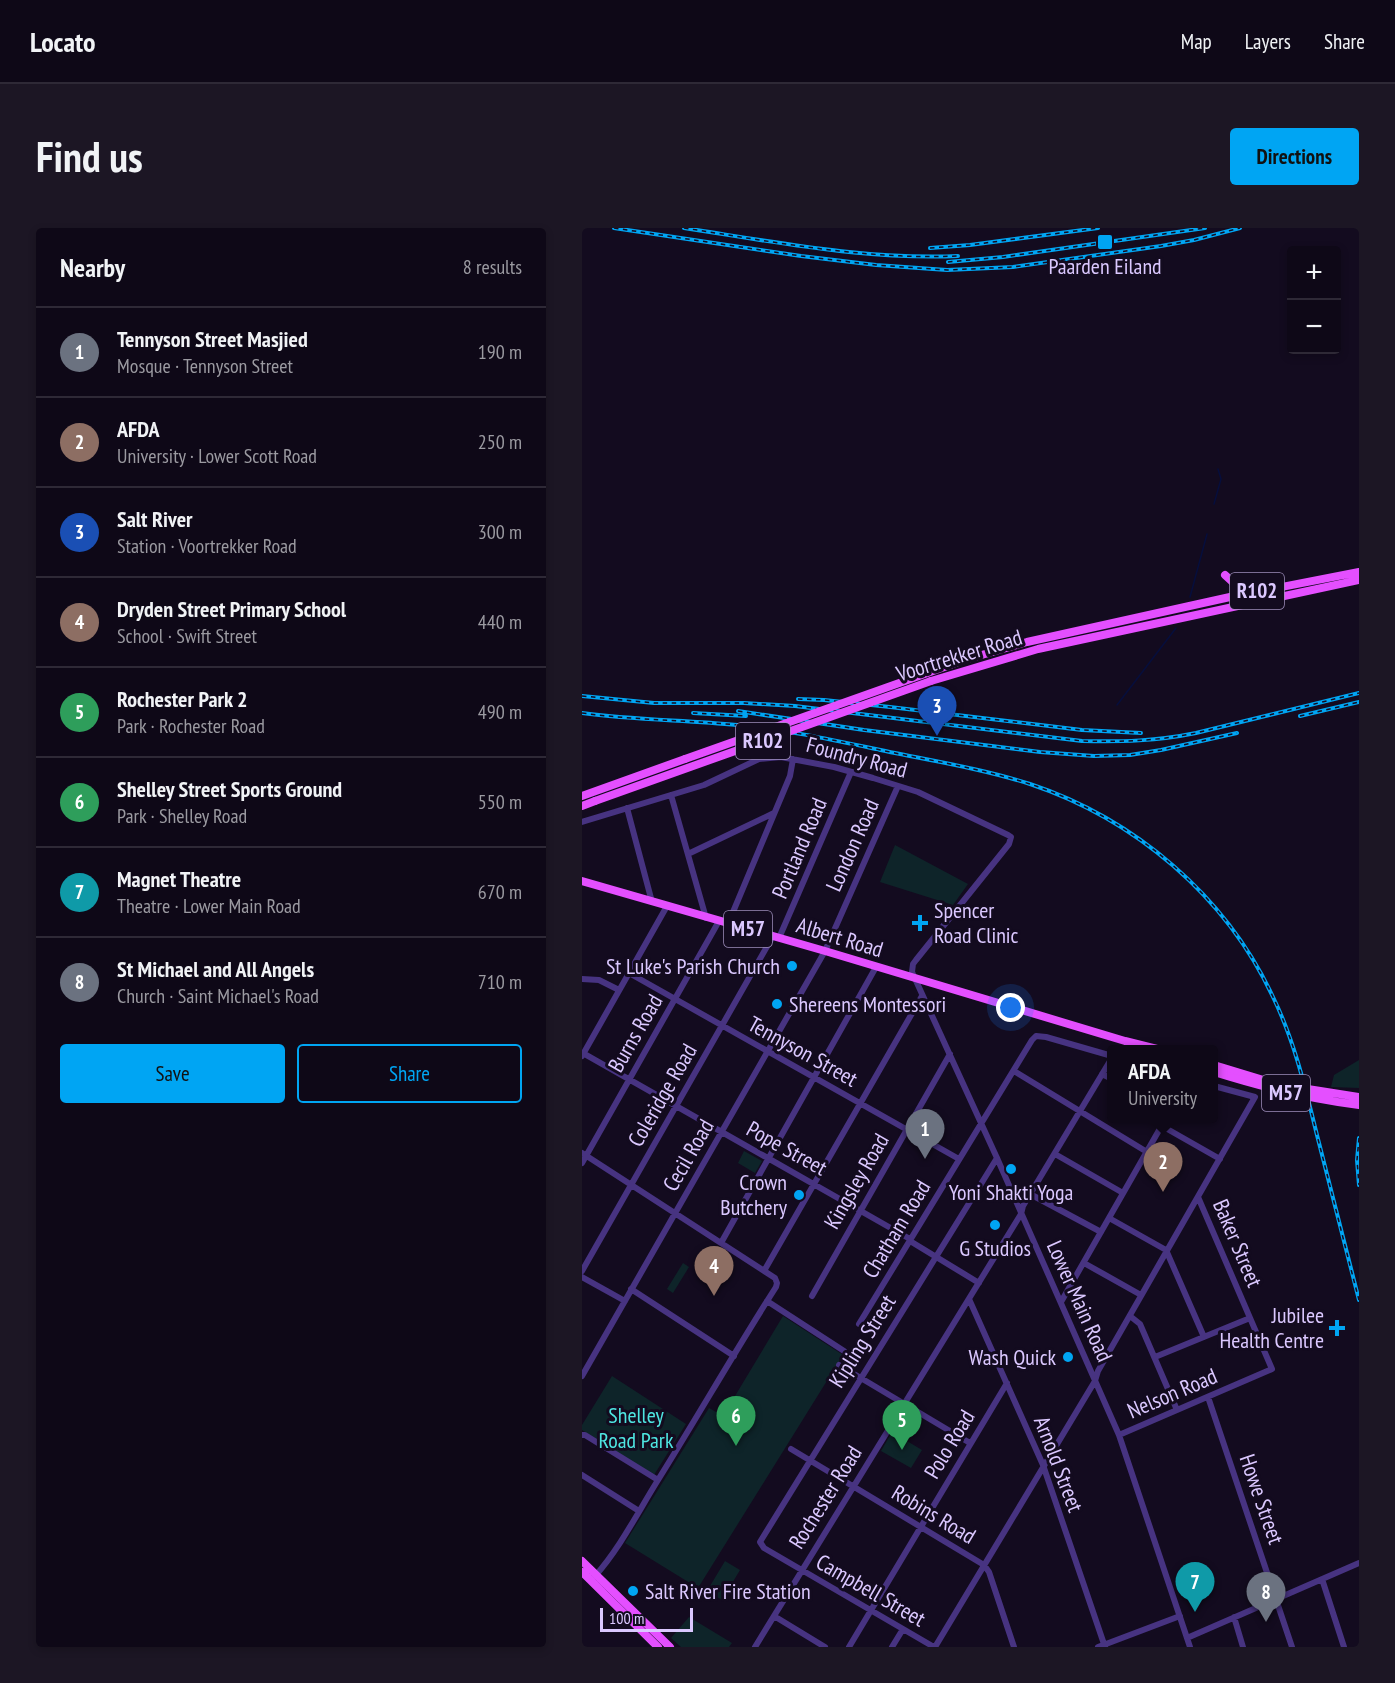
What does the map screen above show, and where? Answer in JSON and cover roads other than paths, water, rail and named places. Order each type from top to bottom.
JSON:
[{"type":"main road","name":"Voortrekker Road","points":[[582,806],[961,671],[1038,649],[1359,572]]},
{"type":"main road","points":[[1225,575],[1237,586],[1250,593]]},
{"type":"main road","name":"Voortrekker Road","points":[[582,795],[964,660],[1027,642],[1250,593],[1359,580]]},
{"type":"main road","name":"Albert Road","points":[[582,881],[915,978]]},
{"type":"main road","name":"M57","points":[[915,978],[1141,1045]]},
{"type":"main road","name":"M57","points":[[1125,1041],[1133,1045]]},
{"type":"main road","name":"M57","points":[[1218,1066],[1277,1083],[1359,1097]]},
{"type":"main road","name":"M57","points":[[1218,1073],[1291,1094],[1359,1105]]},
{"type":"main road","points":[[582,1561],[593,1578],[660,1644],[670,1647]]},
{"type":"main road","points":[[582,1572],[593,1578]]},
{"type":"street","name":"Foundry Road","points":[[582,822],[704,785],[759,759],[781,758],[851,772],[918,792],[1008,835],[1011,837],[1010,842],[916,960],[912,968],[915,978]]},
{"type":"street","points":[[728,924],[790,776],[793,759]]},
{"type":"street","name":"Portland Road","points":[[776,937],[851,772]]},
{"type":"street","name":"London Road","points":[[825,951],[898,786]]},
{"type":"street","points":[[671,795],[706,918]]},
{"type":"street","points":[[627,808],[652,902]]},
{"type":"street","points":[[688,854],[775,813]]},
{"type":"street","points":[[583,1055],[667,906]]},
{"type":"street","name":"Burns Road","points":[[582,1163],[584,1154],[629,1080],[719,921]]},
{"type":"street","name":"Coleridge Road","points":[[582,1271],[722,1025],[776,937]]},
{"type":"street","name":"Cecil Road","points":[[582,1376],[825,951]]},
{"type":"street","points":[[721,1243],[876,967]]},
{"type":"street","name":"Tennyson Street","points":[[629,973],[960,1159]]},
{"type":"street","name":"Lower Main Road","points":[[915,978],[1119,1435],[1190,1647]]},
{"type":"street","points":[[582,979],[599,980],[619,990]]},
{"type":"street","points":[[764,1271],[922,996]]},
{"type":"street","name":"Chatham Road","points":[[858,1324],[1036,1036],[1046,1037],[1107,1058]]},
{"type":"street","name":"Kingsley Road","points":[[812,1296],[950,1054]]},
{"type":"street","name":"Pope Street","points":[[583,1055],[861,1210],[979,1284]]},
{"type":"street","name":"Rochester Road","points":[[755,1647],[979,1284],[1107,1066]]},
{"type":"street","points":[[1014,1071],[1147,1152]]},
{"type":"street","points":[[1102,1074],[1107,1076]]},
{"type":"street","points":[[934,1647],[1095,1381],[1098,1371],[1255,1097],[1218,1087]]},
{"type":"street","points":[[1061,1302],[1164,1123]]},
{"type":"street","points":[[1162,1126],[1220,1159]]},
{"type":"street","points":[[584,1154],[775,1278],[777,1283],[639,1511],[603,1567],[593,1578]]},
{"type":"street","points":[[1055,1154],[1123,1193]]},
{"type":"street","name":"Kipling Street","points":[[760,1545],[997,1158]]},
{"type":"street","points":[[1030,1194],[1101,1233]]},
{"type":"street","name":"Baker Street","points":[[1198,1197],[1272,1370]]},
{"type":"street","points":[[1109,1218],[1167,1250],[1204,1337]]},
{"type":"street","points":[[1084,1263],[1141,1295]]},
{"type":"street","points":[[582,1277],[625,1301]]},
{"type":"street","points":[[631,1289],[734,1356]]},
{"type":"street","name":"Arnold Street","points":[[969,1299],[1043,1465],[1102,1646]]},
{"type":"street","points":[[767,1301],[844,1351]]},
{"type":"street","points":[[1130,1316],[1140,1324],[1177,1410]]},
{"type":"street","points":[[1155,1357],[1250,1318]]},
{"type":"street","points":[[839,1365],[970,1443]]},
{"type":"street","name":"Nelson Road","points":[[1119,1435],[1272,1370]]},
{"type":"street","name":"Polo Road","points":[[849,1647],[1007,1383]]},
{"type":"street","name":"Howe Street","points":[[1208,1397],[1292,1647]]},
{"type":"street","points":[[582,1435],[658,1480]]},
{"type":"street","name":"Robins Road","points":[[790,1449],[984,1565],[989,1572],[1014,1647]]},
{"type":"street","points":[[582,1475],[639,1511]]},
{"type":"street","name":"Campbell Street","points":[[760,1545],[934,1647]]},
{"type":"street","points":[[1187,1638],[1359,1563]]},
{"type":"street","points":[[1322,1579],[1344,1647]]},
{"type":"street","points":[[774,1616],[825,1647]]},
{"type":"street","points":[[1102,1646],[1180,1616]]},
{"type":"street","points":[[1234,1617],[1243,1647]]},
{"type":"street","points":[[892,1647],[903,1629]]},
{"type":"waterway","points":[[1214,504],[1221,479],[1218,469]]},
{"type":"waterway","points":[[1190,597],[1207,534]]},
{"type":"waterway","points":[[1117,705],[1176,628]]},
{"type":"railway","points":[[614,228],[801,256],[947,270],[1013,267],[1161,246],[1240,228]]},
{"type":"railway","points":[[684,228],[855,253],[924,257],[958,256]]},
{"type":"railway","points":[[930,248],[1098,228]]},
{"type":"railway","points":[[948,262],[1003,257],[1205,228]]},
{"type":"railway","points":[[582,696],[654,703],[744,703],[795,706],[1082,741],[1111,741],[1182,736],[1359,693]]},
{"type":"railway","points":[[798,699],[890,707],[1082,730],[1141,733]]},
{"type":"railway","points":[[1300,716],[1359,702]]},
{"type":"railway","points":[[738,711],[864,730],[1040,752],[1094,756],[1130,755],[1237,733]]},
{"type":"railway","points":[[582,713],[777,730],[980,770],[1030,784],[1069,799],[1141,840],[1203,894],[1230,926],[1253,960],[1273,997],[1288,1031],[1299,1067],[1359,1300]]},
{"type":"railway","points":[[693,713],[746,716]]},
{"type":"railway","points":[[1359,1138],[1357,1160],[1359,1185]]},
{"type":"place","name":"Paarden Eiland","points":[[1105,242]]},
{"type":"place","name":"Salt River","points":[[937,736]]},
{"type":"place","name":"Spencer Road Clinic","points":[[920,923]]},
{"type":"place","name":"St Luke's Parish Church","points":[[792,966]]},
{"type":"place","name":"Shereens Montessori","points":[[777,1004]]},
{"type":"place","name":"Tennyson Street Masjied","points":[[925,1159]]},
{"type":"place","name":"Yoni Shakti Yoga","points":[[1011,1169]]},
{"type":"place","name":"AFDA","points":[[1163,1192]]},
{"type":"place","name":"Crown Butchery","points":[[799,1195]]},
{"type":"place","name":"G Studios","points":[[995,1225]]},
{"type":"place","name":"Dryden Street Primary School","points":[[714,1296]]},
{"type":"place","name":"Jubilee Health Centre","points":[[1337,1328]]},
{"type":"place","name":"Wash Quick","points":[[1068,1357]]},
{"type":"place","name":"Shelley Street Sports Ground","points":[[736,1446]]},
{"type":"place","name":"Rochester Park 2","points":[[902,1450]]},
{"type":"place","name":"Salt River Fire Station","points":[[633,1591]]},
{"type":"place","name":"Magnet Theatre","points":[[1195,1612]]},
{"type":"place","name":"St Michael and All Angels","points":[[1266,1622]]},
{"type":"park label","name":"Shelley Road Park","points":[[636,1428]]}]
